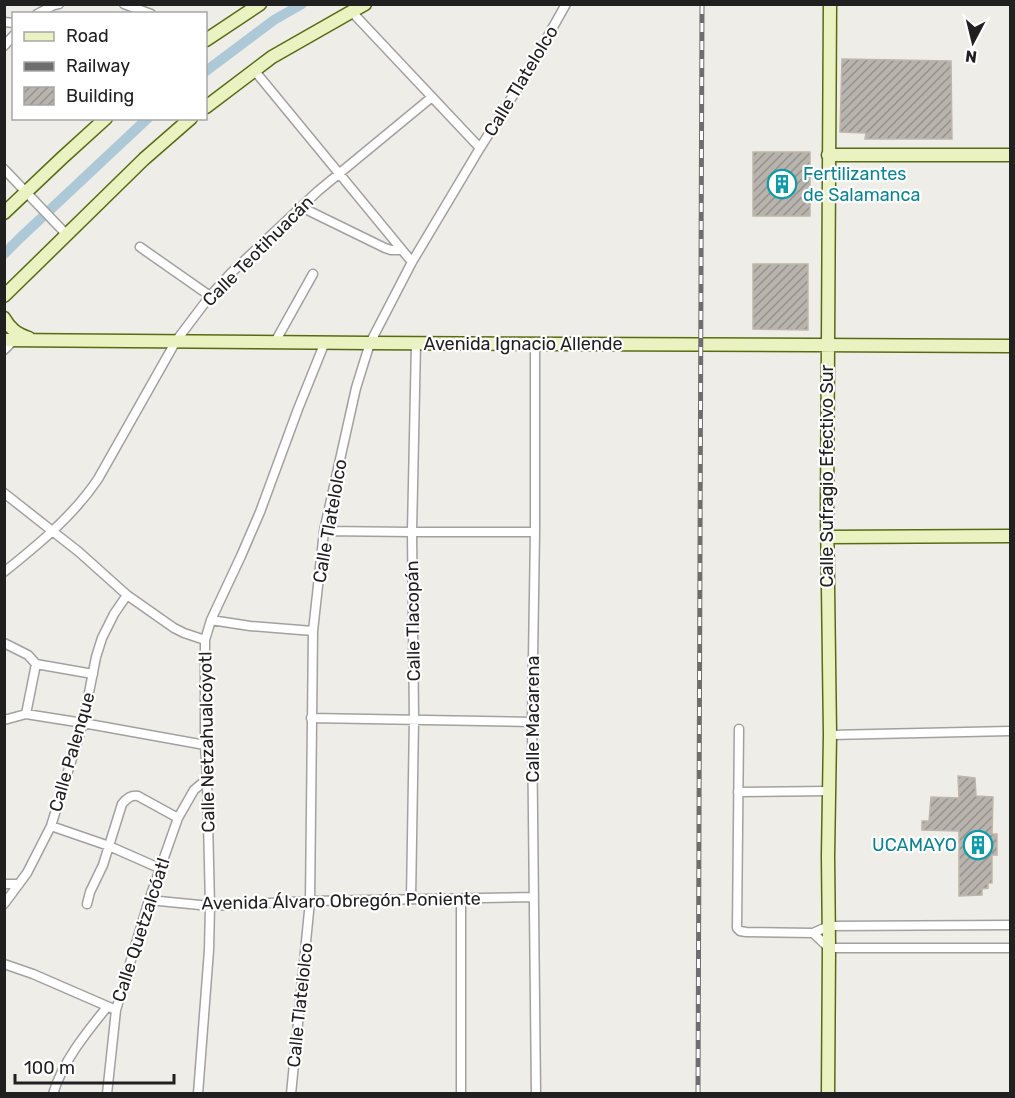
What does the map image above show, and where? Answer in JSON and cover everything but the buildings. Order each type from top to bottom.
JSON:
[{"type":"street","points":[[124,4],[146,12]]},
{"type":"street","points":[[207,39],[260,4]]},
{"type":"street","points":[[207,106],[294,43],[365,4]]},
{"type":"street","name":"Calle Tlatelolco","points":[[291,1094],[309,901],[313,631],[324,531],[357,388],[370,343],[412,262],[529,70],[566,4]]},
{"type":"street","name":"Calle Sufragio Efectivo Sur","points":[[828,1094],[830,735],[826,537],[830,4]]},
{"type":"street","points":[[38,10],[56,5]]},
{"type":"street","points":[[351,11],[480,148]]},
{"type":"street","points":[[254,70],[412,262]]},
{"type":"street","name":"Calle Teotihuacán","points":[[4,573],[54,531],[88,494],[176,341],[210,296],[301,207],[432,97]]},
{"type":"street","points":[[4,213],[28,195],[62,158],[104,120]]},
{"type":"street","points":[[4,296],[64,231],[189,120]]},
{"type":"street","points":[[828,155],[1011,155]]},
{"type":"street","points":[[4,169],[64,231]]},
{"type":"street","points":[[301,207],[385,248],[402,250]]},
{"type":"street","points":[[141,247],[210,296]]},
{"type":"street","points":[[275,342],[313,274]]},
{"type":"street","points":[[4,318],[11,328],[13,338],[4,350]]},
{"type":"street","name":"Avenida Ignacio Allende","points":[[13,338],[370,343],[1011,346]]},
{"type":"street","name":"Calle Netzahualcóyotl","points":[[198,1094],[209,950],[210,906],[205,745],[205,640],[211,620],[260,512],[325,342]]},
{"type":"street","name":"Calle Tlacopán","points":[[411,899],[414,719],[412,532],[416,343]]},
{"type":"street","name":"Calle Macarena","points":[[535,344],[532,722],[536,1094]]},
{"type":"street","points":[[4,493],[54,531],[127,595],[174,628],[205,640]]},
{"type":"street","points":[[324,531],[535,532]]},
{"type":"street","points":[[826,537],[1011,536]]},
{"type":"street","name":"Calle Palenque","points":[[4,903],[36,858],[51,826],[84,723],[96,657],[102,638],[127,595]]},
{"type":"street","points":[[211,620],[313,631]]},
{"type":"street","points":[[4,643],[27,655],[36,664],[93,674]]},
{"type":"street","points":[[26,714],[36,664]]},
{"type":"street","points":[[4,720],[26,714],[205,745]]},
{"type":"street","points":[[311,718],[532,722]]},
{"type":"street","points":[[739,729],[737,928],[740,931],[813,933],[829,926],[1011,925]]},
{"type":"street","points":[[830,735],[1011,731]]},
{"type":"street","name":"Calle Quetzalcóatl","points":[[107,1094],[112,1008],[178,818],[194,790],[207,779]]},
{"type":"street","points":[[738,792],[829,791]]},
{"type":"street","points":[[87,904],[122,804],[130,796],[138,796],[178,818]]},
{"type":"street","points":[[51,826],[109,846],[159,868]]},
{"type":"street","points":[[4,884],[19,884]]},
{"type":"street","name":"Avenida Álvaro Obregón Poniente","points":[[149,900],[210,906],[309,901],[534,897]]},
{"type":"street","points":[[461,899],[461,1094]]},
{"type":"street","points":[[813,933],[829,948],[1011,948]]},
{"type":"street","points":[[4,964],[112,1008],[90,1027],[58,1077],[53,1094]]},
{"type":"waterway","points":[[207,70],[274,20],[302,4]]},
{"type":"waterway","points":[[4,254],[146,120]]},
{"type":"railway","points":[[698,1094],[702,4]]},
{"type":"place","name":"Fertilizantes de Salamanca","points":[[782,184]]},
{"type":"place","name":"UCAMAYO","points":[[978,845]]}]
